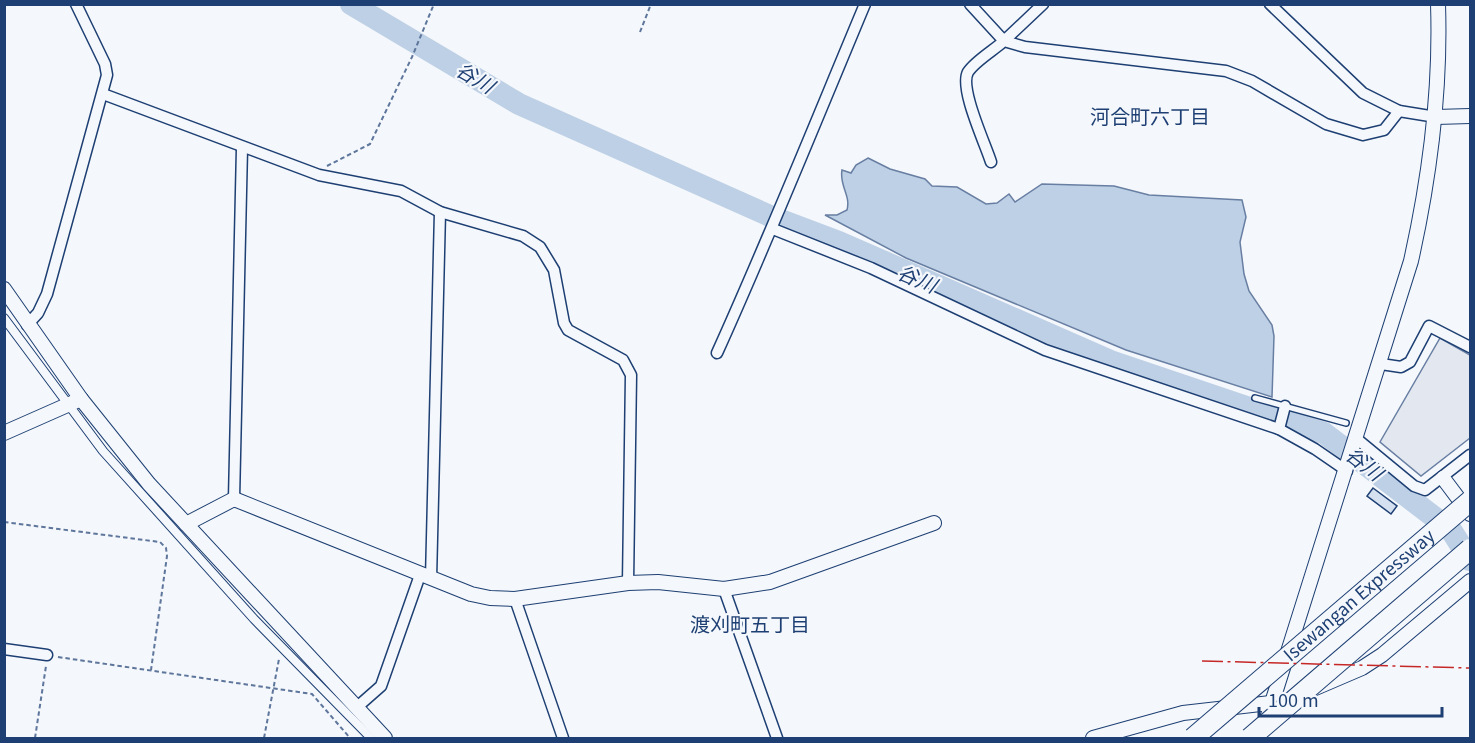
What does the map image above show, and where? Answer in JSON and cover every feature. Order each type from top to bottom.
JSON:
[{"type":"highway","name":"Isewangan Expressway","points":[[1193,738],[1470,501]]},
{"type":"highway","name":"Isewangan Expressway","points":[[1250,738],[1470,549]]},
{"type":"street","points":[[27,325],[38,313],[47,294],[107,75],[105,64],[76,4]]},
{"type":"street","points":[[717,353],[774,227],[805,144],[865,4]]},
{"type":"street","points":[[970,4],[1004,41],[1025,46],[1226,71],[1252,81],[1326,124],[1363,135],[1384,130],[1399,111]]},
{"type":"street","points":[[990,162],[968,97],[966,82],[968,72],[1044,4]]},
{"type":"street","points":[[1270,4],[1363,93],[1399,111],[1436,117],[1470,116]]},
{"type":"street","points":[[1261,738],[1357,440],[1411,261],[1421,215],[1436,117],[1438,4]]},
{"type":"street","points":[[103,94],[319,175],[401,191],[440,212],[523,236],[540,247],[554,270],[564,323],[568,330],[623,360],[631,375],[628,583]]},
{"type":"street","points":[[234,499],[242,148]]},
{"type":"street","points":[[356,708],[381,686],[425,577],[440,212]]},
{"type":"street","points":[[774,227],[871,268],[1045,350],[1279,427],[1347,471]]},
{"type":"street","points":[[4,289],[27,325],[115,444],[186,524],[385,738]]},
{"type":"street","points":[[4,318],[103,451],[178,537],[371,738]]},
{"type":"street","points":[[1381,363],[1401,367],[1410,362],[1429,326],[1470,347]]},
{"type":"street","points":[[4,433],[81,399]]},
{"type":"street","points":[[1279,427],[1285,406]]},
{"type":"street","points":[[1357,440],[1414,486],[1425,490],[1470,455]]},
{"type":"street","points":[[1443,478],[1470,514]]},
{"type":"street","points":[[186,524],[234,499],[425,577],[490,598],[515,599],[628,583],[658,582],[724,589],[770,582],[934,523]]},
{"type":"street","points":[[1102,737],[1183,713],[1272,704],[1362,668],[1414,631],[1470,582]]},
{"type":"street","points":[[724,589],[777,738]]},
{"type":"street","points":[[515,599],[563,738]]},
{"type":"street","points":[[4,649],[47,656]]},
{"type":"lane","points":[[1255,398],[1346,423]]},
{"type":"path","points":[[319,175],[330,163],[369,144],[412,57],[434,4]]},
{"type":"path","points":[[640,32],[651,4]]},
{"type":"path","points":[[4,522],[160,542],[167,556],[150,670]]},
{"type":"path","points":[[264,738],[272,687],[282,645]]},
{"type":"path","points":[[36,738],[47,656],[312,694],[350,738]]},
{"type":"shaded area","points":[[1440,338],[1470,355],[1470,438],[1421,476],[1380,442]]},
{"type":"water","points":[[868,158],[890,169],[925,179],[932,186],[957,187],[986,204],[997,203],[1009,194],[1015,202],[1042,184],[1114,186],[1149,195],[1242,200],[1246,217],[1240,242],[1244,274],[1249,291],[1272,325],[1274,336],[1272,397],[1126,350],[906,258],[825,215],[837,215],[847,210],[842,170],[851,173],[856,165]]},
{"type":"building","points":[[1373,488],[1397,506],[1391,514],[1367,496]]},
{"type":"waterway","name":"谷川","points":[[351,4],[519,104],[770,216],[839,242],[1113,362],[1324,433],[1451,530],[1470,560]]},
{"type":"power","points":[[1202,661],[1470,668]]},
{"type":"district","name":"河合町六丁目","points":[[1150,117]]},
{"type":"district","name":"渡刈町五丁目","points":[[750,625]]}]
